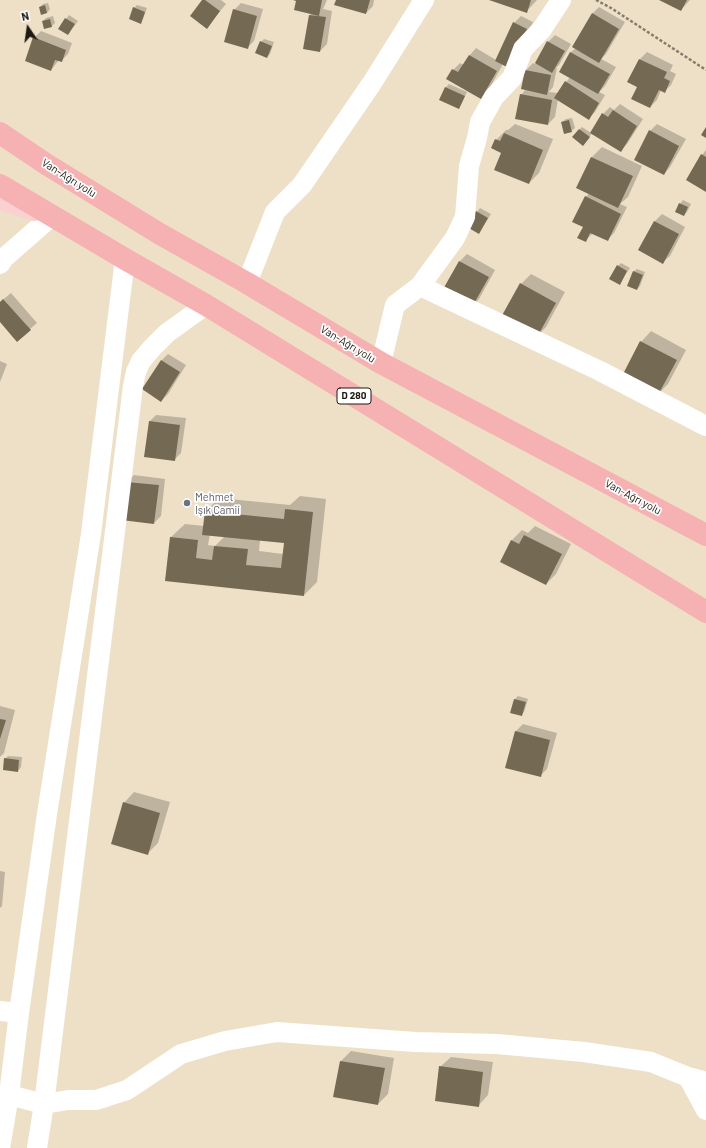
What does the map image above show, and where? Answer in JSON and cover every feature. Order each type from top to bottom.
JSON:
[{"type":"highway","name":"Van-Ağrı yolu","points":[[0,133],[52,168],[160,234],[247,283],[381,363],[706,535]]},
{"type":"highway","name":"D 280","points":[[0,185],[206,305],[706,612]]},
{"type":"main road","points":[[0,199],[52,216]]},
{"type":"street","points":[[247,283],[275,212],[306,179],[372,83],[424,0]]},
{"type":"street","points":[[381,363],[395,305],[420,286],[455,238],[466,216],[469,166],[480,122],[494,98],[512,78],[523,49],[542,29],[561,0]]},
{"type":"street","points":[[0,264],[4,258],[52,216]]},
{"type":"street","points":[[0,1148],[9,1095],[9,1012],[47,814],[91,534],[125,259]]},
{"type":"street","points":[[420,286],[600,371],[706,426]]},
{"type":"street","points":[[37,1148],[44,1104],[133,386],[136,372],[141,361],[152,348],[167,333],[206,305]]},
{"type":"street","points":[[9,1095],[44,1104],[68,1100],[96,1100],[127,1090],[181,1054],[225,1041],[277,1032],[415,1042],[497,1044],[584,1052],[651,1062],[697,1079],[706,1110]]},
{"type":"path","points":[[596,0],[611,8],[706,70]]},
{"type":"building","points":[[202,0],[205,0],[220,11],[207,29],[190,16]]},
{"type":"building","points":[[293,0],[322,0],[319,16],[294,10],[296,1]]},
{"type":"building","points":[[336,0],[370,0],[366,14],[334,5]]},
{"type":"building","points":[[489,0],[531,0],[527,13]]},
{"type":"building","points":[[659,0],[687,0],[681,11]]},
{"type":"building","points":[[45,5],[47,13],[41,15],[39,7]]},
{"type":"building","points":[[133,7],[145,12],[141,24],[129,19]]},
{"type":"building","points":[[233,9],[257,16],[248,49],[224,42]]},
{"type":"building","points":[[592,13],[619,29],[599,63],[572,47]]},
{"type":"building","points":[[309,15],[326,17],[320,52],[303,49]]},
{"type":"building","points":[[65,18],[75,24],[68,35],[58,29]]},
{"type":"building","points":[[50,19],[52,27],[44,29],[42,21]]},
{"type":"building","points":[[513,22],[527,29],[509,68],[495,61]]},
{"type":"building","points":[[33,37],[66,50],[62,62],[55,60],[51,71],[25,61]]},
{"type":"building","points":[[260,41],[272,46],[267,58],[255,53]]},
{"type":"building","points":[[547,41],[565,51],[552,73],[535,63]]},
{"type":"building","points":[[570,52],[610,74],[598,94],[559,72]]},
{"type":"building","points":[[469,55],[497,71],[481,99],[446,79],[452,69],[458,72]]},
{"type":"building","points":[[639,59],[667,72],[664,78],[670,81],[665,93],[659,90],[650,108],[631,99],[637,87],[627,82]]},
{"type":"building","points":[[525,70],[551,75],[547,95],[521,89]]},
{"type":"building","points":[[565,81],[599,103],[589,120],[554,98]]},
{"type":"building","points":[[445,87],[465,96],[459,109],[439,100]]},
{"type":"building","points":[[520,94],[552,100],[548,125],[515,119]]},
{"type":"building","points":[[613,110],[637,126],[621,152],[590,133],[602,113],[608,117]]},
{"type":"building","points":[[569,120],[572,132],[564,134],[561,122]]},
{"type":"building","points":[[706,127],[706,138],[701,135]]},
{"type":"building","points":[[579,129],[590,137],[583,146],[572,137]]},
{"type":"building","points":[[649,130],[679,146],[664,175],[634,160]]},
{"type":"building","points":[[504,133],[543,150],[529,184],[494,170],[501,153],[491,148],[495,139],[500,141]]},
{"type":"building","points":[[701,154],[706,157],[706,192],[686,180]]},
{"type":"building","points":[[591,157],[633,176],[618,208],[576,188]]},
{"type":"building","points":[[585,196],[621,214],[608,241],[590,233],[586,242],[577,238],[583,227],[572,222]]},
{"type":"building","points":[[679,203],[688,207],[684,216],[675,212]]},
{"type":"building","points":[[476,211],[488,218],[479,234],[467,227]]},
{"type":"building","points":[[654,221],[679,234],[663,264],[638,250]]},
{"type":"building","points":[[459,261],[489,277],[472,307],[442,291]]},
{"type":"building","points":[[617,265],[627,271],[620,285],[609,279]]},
{"type":"building","points":[[633,271],[643,275],[637,290],[627,286]]},
{"type":"building","points":[[520,283],[556,303],[536,339],[500,319]]},
{"type":"building","points":[[3,299],[31,330],[17,342],[0,322],[0,302]]},
{"type":"building","points":[[640,341],[677,360],[658,395],[622,376]]},
{"type":"building","points":[[161,360],[180,372],[161,402],[142,389]]},
{"type":"building","points":[[149,421],[180,425],[175,461],[144,457]]},
{"type":"building","points":[[126,482],[159,485],[154,524],[121,520]]},
{"type":"building","points":[[285,509],[313,512],[304,596],[165,581],[170,537],[198,540],[196,558],[212,560],[214,546],[248,549],[246,565],[281,568],[284,543],[202,535],[205,511],[284,519]]},
{"type":"building","points":[[524,535],[562,554],[546,585],[500,562],[511,540],[519,544]]},
{"type":"building","points":[[514,699],[526,702],[522,716],[510,713]]},
{"type":"building","points":[[0,719],[6,720],[0,739]]},
{"type":"building","points":[[515,731],[550,740],[541,777],[505,768]]},
{"type":"building","points":[[4,758],[19,760],[18,772],[3,770]]},
{"type":"building","points":[[123,802],[160,813],[148,855],[111,844]]},
{"type":"building","points":[[340,1061],[385,1068],[378,1105],[333,1097]]},
{"type":"building","points":[[439,1066],[483,1072],[479,1107],[435,1101]]},
{"type":"place","name":"Mehmet Işık Camii","points":[[187,503]]}]
